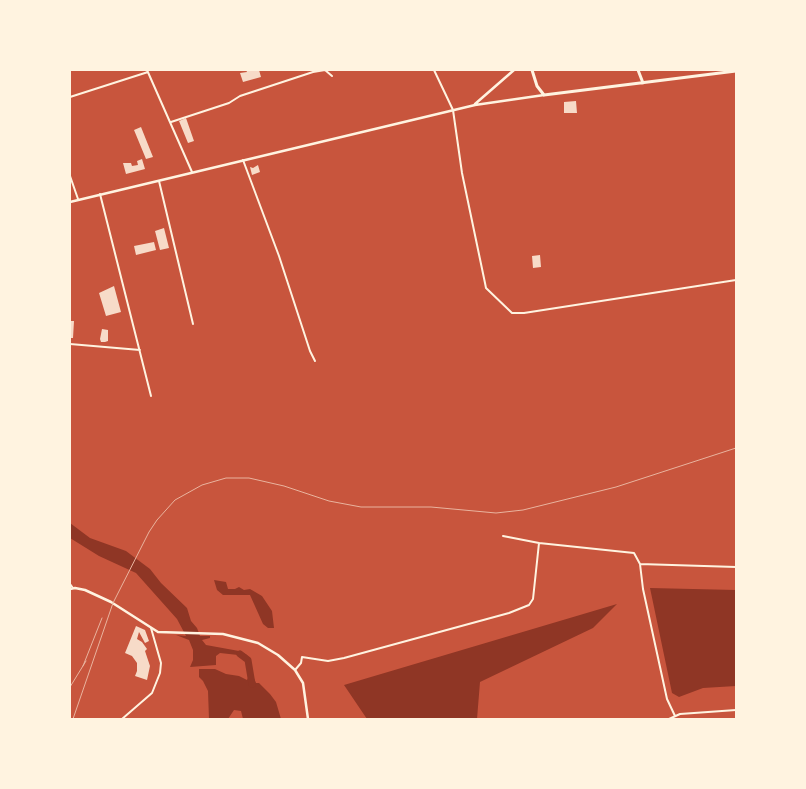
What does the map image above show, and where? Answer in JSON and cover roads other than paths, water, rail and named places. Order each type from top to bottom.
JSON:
[{"type":"main road","points":[[532,70],[537,86],[544,95],[736,71]]},
{"type":"main road","points":[[638,70],[643,83]]},
{"type":"street","points":[[171,122],[229,103],[240,96],[313,72],[325,70],[332,76]]},
{"type":"street","points":[[434,70],[453,110],[462,173],[486,288],[512,313],[524,313],[736,280]]},
{"type":"street","points":[[474,105],[514,70]]},
{"type":"street","points":[[70,98],[148,71],[192,172]]},
{"type":"street","points":[[70,202],[474,105],[544,95]]},
{"type":"street","points":[[243,160],[279,256],[310,351],[315,361]]},
{"type":"street","points":[[70,176],[78,199]]},
{"type":"street","points":[[159,181],[193,324]]},
{"type":"street","points":[[100,194],[151,396]]},
{"type":"street","points":[[70,344],[140,350]]},
{"type":"street","points":[[503,536],[539,543],[634,552],[640,564],[642,589],[668,699],[675,716]]},
{"type":"street","points":[[295,670],[301,663],[302,657],[328,661],[344,658],[503,615],[529,606],[533,599],[539,543]]},
{"type":"street","points":[[640,564],[736,567]]},
{"type":"street","points":[[70,584],[72,588],[88,591],[123,609],[151,628],[163,632],[211,632],[239,637],[258,643],[278,655],[295,670],[303,683],[308,719]]},
{"type":"street","points":[[122,719],[152,694],[160,673],[161,663],[151,628]]},
{"type":"street","points":[[669,719],[680,714],[736,710]]},
{"type":"waterway","points":[[240,654],[248,660],[252,684]]},
{"type":"railway","points":[[73,719],[113,603],[149,532],[157,520],[175,500],[202,485],[226,478],[249,478],[284,486],[329,501],[361,507],[431,507],[496,513],[523,510],[616,487],[736,448]]},
{"type":"railway","points":[[83,666],[102,618]]},
{"type":"railway","points":[[70,687],[86,661]]}]
